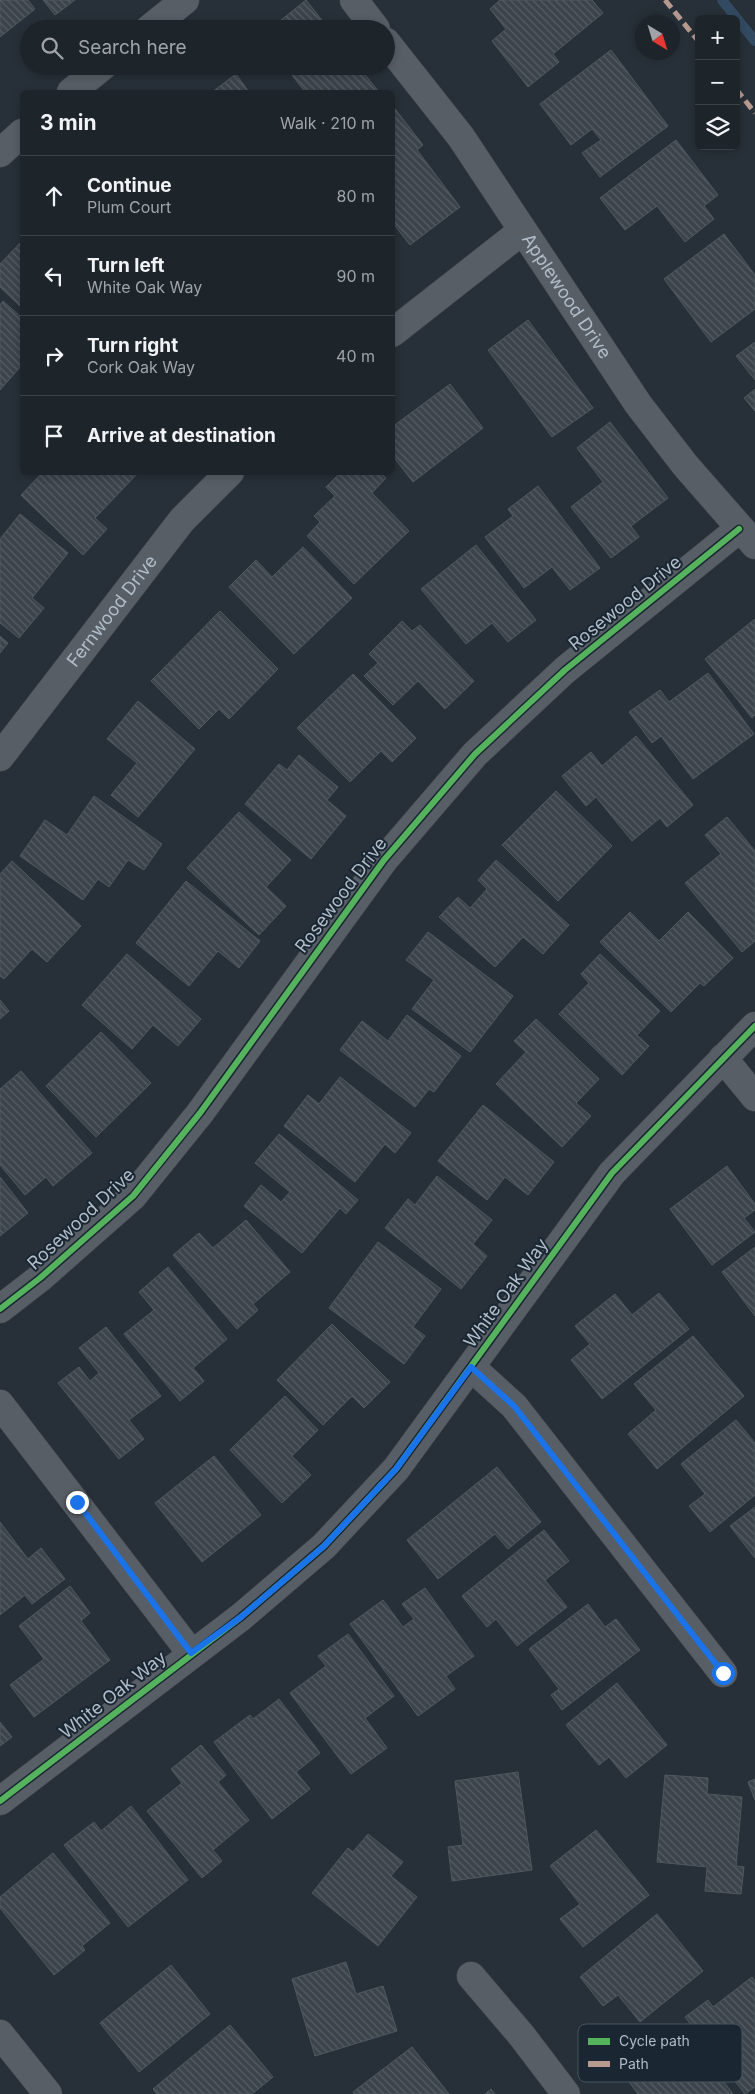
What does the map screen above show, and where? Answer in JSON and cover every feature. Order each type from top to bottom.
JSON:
[{"type":"street","points":[[160,20],[185,0]]},
{"type":"street","points":[[354,0],[369,20]]},
{"type":"street","name":"Applewood Drive","points":[[395,54],[461,138],[638,404],[685,465],[747,537]]},
{"type":"street","points":[[73,90],[92,75]]},
{"type":"street","points":[[0,153],[20,135]]},
{"type":"street","points":[[395,331],[522,231]]},
{"type":"street","name":"Fernwood Drive","points":[[0,756],[182,520],[227,475]]},
{"type":"street","name":"Rosewood Drive","points":[[0,1309],[40,1278],[133,1196],[200,1113],[384,860],[475,754],[565,670],[747,537]]},
{"type":"street","name":"White Oak Way","points":[[0,1801],[191,1653],[241,1617],[324,1546],[396,1469],[612,1173],[755,1026]]},
{"type":"street","points":[[723,1058],[755,1097]]},
{"type":"street","points":[[471,1367],[514,1406],[723,1673]]},
{"type":"street","points":[[0,1404],[191,1653]]},
{"type":"street","points":[[471,1976],[522,2036],[566,2094]]},
{"type":"street","points":[[0,2034],[48,2094]]},
{"type":"building","points":[[0,0],[28,0],[35,9],[0,37]]},
{"type":"building","points":[[43,0],[75,0],[55,15]]},
{"type":"building","points":[[306,0],[322,20],[281,20]]},
{"type":"building","points":[[500,0],[592,0],[603,13],[553,54],[559,62],[528,87],[492,41],[506,29],[490,9]]},
{"type":"building","points":[[611,50],[668,126],[600,177],[582,153],[601,140],[592,129],[571,145],[540,104]]},
{"type":"building","points":[[237,75],[248,90],[215,90]]},
{"type":"building","points":[[292,75],[365,75],[377,90],[303,90]]},
{"type":"building","points":[[395,109],[423,145],[417,150],[460,207],[410,245],[395,226]]},
{"type":"building","points":[[676,140],[718,195],[704,206],[714,219],[685,242],[657,206],[625,230],[600,198]]},
{"type":"building","points":[[724,234],[755,275],[755,309],[711,342],[664,279]]},
{"type":"building","points":[[20,243],[20,306],[0,287],[0,264]]},
{"type":"building","points":[[3,301],[20,316],[20,367],[0,390],[0,305]]},
{"type":"building","points":[[528,320],[593,408],[552,437],[488,350]]},
{"type":"building","points":[[755,342],[755,380],[736,356]]},
{"type":"building","points":[[450,384],[483,428],[413,482],[395,459],[395,425]]},
{"type":"building","points":[[755,389],[755,411],[744,398]]},
{"type":"building","points":[[610,422],[668,498],[631,526],[639,537],[611,558],[571,507],[603,482],[577,448]]},
{"type":"building","points":[[40,475],[136,475],[95,518],[107,529],[83,555],[21,495]]},
{"type":"building","points":[[338,475],[383,475],[386,478],[372,493],[409,531],[354,584],[307,536],[320,522],[314,516],[335,496],[326,487]]},
{"type":"building","points":[[538,486],[600,568],[570,590],[552,567],[524,588],[485,537],[513,516],[508,509]]},
{"type":"building","points":[[20,514],[68,553],[32,598],[44,608],[19,638],[0,623],[0,539]]},
{"type":"building","points":[[476,545],[536,620],[508,642],[492,623],[466,644],[421,589]]},
{"type":"building","points":[[303,547],[352,598],[294,654],[229,587],[256,560],[272,577]]},
{"type":"building","points":[[220,611],[278,669],[229,719],[219,709],[199,729],[151,681]]},
{"type":"building","points":[[755,619],[755,715],[752,718],[705,659]]},
{"type":"building","points":[[402,621],[412,631],[420,625],[474,681],[445,709],[418,681],[393,705],[364,676],[378,663],[369,654]]},
{"type":"building","points":[[0,636],[8,643],[0,653]]},
{"type":"building","points":[[708,673],[754,734],[693,779],[661,736],[652,743],[629,712],[660,690],[669,702]]},
{"type":"building","points":[[353,674],[416,738],[392,762],[381,751],[350,782],[297,728]]},
{"type":"building","points":[[138,701],[195,749],[138,817],[111,795],[137,763],[107,739]]},
{"type":"building","points":[[636,736],[693,805],[667,827],[660,818],[632,841],[596,797],[586,806],[562,776],[591,752],[602,766]]},
{"type":"building","points":[[299,755],[338,787],[327,800],[346,816],[311,859],[245,804],[279,764],[287,770]]},
{"type":"building","points":[[556,791],[612,846],[558,901],[502,845]]},
{"type":"building","points":[[94,796],[162,844],[144,870],[128,860],[109,887],[98,879],[83,900],[20,856],[45,820],[67,835]]},
{"type":"building","points":[[239,812],[291,860],[266,887],[286,906],[259,935],[187,868]]},
{"type":"building","points":[[727,817],[755,851],[755,941],[742,952],[685,883],[721,854],[705,835]]},
{"type":"building","points":[[496,860],[569,925],[543,954],[523,937],[495,967],[439,917],[458,897],[470,908],[487,889],[478,880]]},
{"type":"building","points":[[12,861],[81,926],[47,962],[32,949],[4,979],[0,976],[0,874]]},
{"type":"building","points":[[186,881],[260,941],[239,968],[218,951],[189,986],[136,943]]},
{"type":"building","points":[[630,912],[659,941],[688,912],[733,958],[704,986],[700,983],[671,1012],[600,942]]},
{"type":"building","points":[[428,932],[513,996],[470,1052],[412,1009],[434,980],[406,960]]},
{"type":"building","points":[[127,954],[201,1019],[178,1046],[153,1025],[132,1049],[82,1005]]},
{"type":"building","points":[[600,954],[660,1011],[637,1035],[649,1046],[622,1075],[559,1014],[589,983],[581,974]]},
{"type":"building","points":[[0,1000],[9,1011],[0,1019]]},
{"type":"building","points":[[407,1015],[461,1056],[434,1092],[429,1089],[415,1107],[340,1050],[362,1021],[388,1041]]},
{"type":"building","points":[[536,1019],[599,1079],[576,1103],[591,1116],[562,1147],[496,1084],[526,1052],[514,1041]]},
{"type":"building","points":[[101,1032],[151,1083],[96,1137],[46,1086]]},
{"type":"building","points":[[21,1071],[92,1153],[53,1186],[46,1177],[25,1195],[0,1165],[0,1089]]},
{"type":"building","points":[[340,1077],[411,1133],[395,1153],[385,1144],[355,1182],[284,1126],[308,1095],[319,1104]]},
{"type":"building","points":[[483,1105],[554,1162],[528,1195],[505,1177],[487,1200],[438,1161]]},
{"type":"building","points":[[279,1134],[358,1200],[346,1214],[340,1208],[302,1253],[244,1206],[261,1185],[281,1202],[290,1192],[255,1163]]},
{"type":"building","points":[[727,1166],[755,1204],[755,1210],[744,1218],[755,1232],[712,1265],[670,1209]]},
{"type":"building","points":[[437,1176],[492,1220],[473,1244],[487,1256],[461,1289],[385,1228],[408,1199],[415,1205]]},
{"type":"building","points":[[0,1177],[28,1213],[0,1236]]},
{"type":"building","points":[[246,1220],[290,1272],[253,1304],[258,1310],[237,1329],[173,1255],[199,1233],[213,1248]]},
{"type":"building","points":[[378,1242],[441,1289],[413,1327],[425,1336],[404,1364],[329,1308]]},
{"type":"building","points":[[755,1247],[755,1316],[722,1272]]},
{"type":"building","points":[[168,1267],[227,1339],[193,1368],[204,1381],[180,1401],[124,1334],[154,1310],[139,1292]]},
{"type":"building","points":[[659,1293],[689,1329],[602,1399],[571,1360],[590,1344],[575,1326],[615,1294],[632,1315]]},
{"type":"building","points":[[332,1324],[390,1382],[364,1408],[352,1396],[323,1425],[277,1380]]},
{"type":"building","points":[[106,1327],[161,1396],[129,1420],[144,1439],[119,1459],[58,1383],[79,1367],[90,1381],[99,1373],[79,1348]]},
{"type":"building","points":[[693,1336],[744,1396],[657,1469],[628,1434],[656,1410],[634,1384]]},
{"type":"building","points":[[285,1396],[318,1430],[292,1456],[311,1475],[282,1503],[230,1450]]},
{"type":"building","points":[[736,1420],[755,1443],[755,1495],[710,1532],[689,1506],[705,1494],[681,1464]]},
{"type":"building","points":[[214,1456],[261,1515],[202,1562],[155,1503]]},
{"type":"building","points":[[497,1467],[541,1522],[508,1549],[495,1534],[438,1579],[407,1540]]},
{"type":"building","points":[[755,1507],[755,1558],[730,1526]]},
{"type":"building","points":[[0,1522],[28,1559],[41,1548],[65,1579],[32,1604],[25,1595],[0,1615]]},
{"type":"building","points":[[544,1530],[569,1561],[545,1580],[567,1607],[517,1646],[496,1619],[487,1627],[462,1596]]},
{"type":"building","points":[[70,1586],[90,1613],[81,1621],[110,1660],[34,1717],[10,1685],[44,1659],[19,1626]]},
{"type":"building","points":[[425,1588],[474,1656],[446,1676],[455,1689],[418,1716],[350,1624],[383,1600],[403,1627],[414,1619],[402,1604]]},
{"type":"building","points":[[588,1604],[605,1627],[616,1619],[640,1650],[562,1710],[551,1695],[559,1689],[529,1649]]},
{"type":"building","points":[[348,1634],[394,1696],[365,1718],[387,1748],[351,1774],[290,1693],[326,1666],[318,1656]]},
{"type":"building","points":[[617,1683],[667,1745],[626,1778],[609,1757],[599,1765],[566,1725]]},
{"type":"building","points":[[279,1699],[320,1753],[296,1772],[310,1789],[272,1819],[214,1742],[250,1715],[253,1719]]},
{"type":"building","points":[[0,1722],[12,1737],[0,1746]]},
{"type":"building","points":[[201,1745],[226,1775],[218,1782],[249,1820],[213,1850],[222,1861],[202,1878],[147,1811],[182,1783],[171,1769]]},
{"type":"building","points":[[518,1772],[532,1870],[452,1881],[448,1847],[463,1845],[455,1781]]},
{"type":"building","points":[[665,1775],[708,1778],[707,1794],[742,1797],[736,1866],[744,1867],[741,1894],[705,1891],[707,1867],[657,1862]]},
{"type":"building","points":[[755,1779],[755,1800],[748,1782]]},
{"type":"building","points":[[131,1806],[188,1880],[128,1927],[64,1845],[94,1822],[101,1831]]},
{"type":"building","points":[[596,1830],[649,1895],[583,1947],[560,1919],[580,1904],[550,1866]]},
{"type":"building","points":[[368,1834],[403,1862],[391,1876],[417,1897],[378,1946],[312,1893],[348,1848],[353,1852]]},
{"type":"building","points":[[53,1853],[110,1923],[82,1946],[85,1950],[54,1975],[0,1908],[0,1897]]},
{"type":"building","points":[[657,1914],[703,1971],[640,2022],[618,1995],[603,2006],[580,1977]]},
{"type":"building","points":[[346,1962],[356,1994],[383,1986],[397,2031],[315,2056],[292,1979]]},
{"type":"building","points":[[171,1965],[210,2014],[139,2072],[100,2023]]},
{"type":"building","points":[[752,1977],[755,1981],[755,2087],[745,2094],[736,2082],[742,2082],[742,2024],[690,2024],[685,2017],[708,2000],[713,2007]]},
{"type":"building","points":[[230,2025],[273,2077],[252,2094],[157,2094],[153,2089]]},
{"type":"building","points":[[412,2047],[449,2094],[354,2094],[353,2092]]},
{"type":"building","points":[[629,2082],[724,2082],[733,2094],[638,2094]]},
{"type":"building","points":[[491,2089],[495,2094],[485,2094]]},
{"type":"waterway","points":[[722,0],[755,41]]},
{"type":"marked path","points":[[665,0],[695,37]]},
{"type":"marked path","points":[[740,94],[755,113]]},
{"type":"cycle path","points":[[0,1309],[40,1278],[133,1196],[200,1113],[384,860],[475,754],[565,670],[739,529]]},
{"type":"cycle path","points":[[0,1801],[241,1617],[324,1546],[396,1469],[612,1173],[755,1026]]},
{"type":"route","points":[[77,1502],[191,1653],[241,1617],[324,1546],[396,1469],[471,1367],[514,1406],[723,1673]]}]
